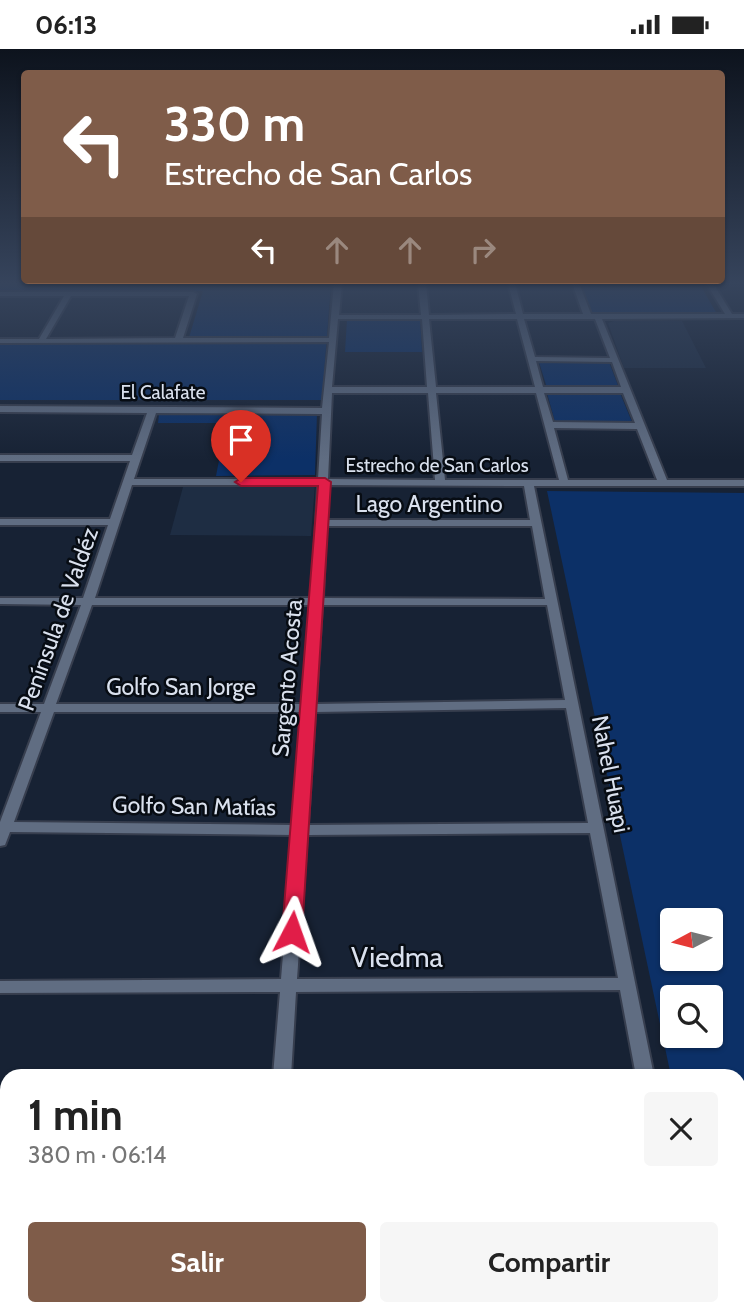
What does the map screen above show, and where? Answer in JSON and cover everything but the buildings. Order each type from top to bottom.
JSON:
[{"type":"street","name":"Sargento Acosta","points":[[282,1069],[323,523],[326,411],[334,342]]},
{"type":"street","points":[[427,342],[440,482]]},
{"type":"street","points":[[527,342],[564,482]]},
{"type":"street","points":[[608,342],[663,482]]},
{"type":"street","points":[[531,359],[615,360]]},
{"type":"street","points":[[329,390],[627,390]]},
{"type":"street","name":"El Calafate","points":[[0,409],[326,411]]},
{"type":"street","name":"Península de Valdéz","points":[[2,832],[88,601],[152,410]]},
{"type":"street","points":[[549,425],[641,426]]},
{"type":"street","points":[[0,458],[137,458]]},
{"type":"street","name":"Estrecho de San Carlos","points":[[129,482],[744,483]]},
{"type":"street","name":"Nahel Huapi","points":[[528,482],[644,1069]]},
{"type":"street","points":[[0,522],[115,522]]},
{"type":"street","name":"Lago Argentino","points":[[323,523],[536,523]]},
{"type":"street","points":[[0,601],[552,602]]},
{"type":"street","name":"Golfo San Jorge","points":[[0,708],[308,708],[571,704]]},
{"type":"street","name":"Golfo San Matías","points":[[2,832],[597,828]]},
{"type":"street","name":"Viedma","points":[[0,987],[626,983]]},
{"type":"shaded area","points":[[326,342],[322,400],[0,400],[0,344]]},
{"type":"shaded area","points":[[346,342],[421,342],[422,352],[345,352]]},
{"type":"shaded area","points":[[615,342],[693,342],[706,368],[624,368]]},
{"type":"shaded area","points":[[539,362],[609,362],[619,388],[547,388]]},
{"type":"shaded area","points":[[547,393],[620,393],[632,422],[555,422]]},
{"type":"shaded area","points":[[317,413],[315,475],[216,476],[226,423],[158,423],[159,414]]},
{"type":"shaded area","points":[[315,485],[311,536],[170,535],[183,487]]},
{"type":"shaded area","points":[[547,491],[744,493],[744,1069],[670,1069],[665,1048],[723,1048],[723,985],[660,985],[660,1024]]},
{"type":"route","points":[[241,482],[325,482],[292,932]]}]
